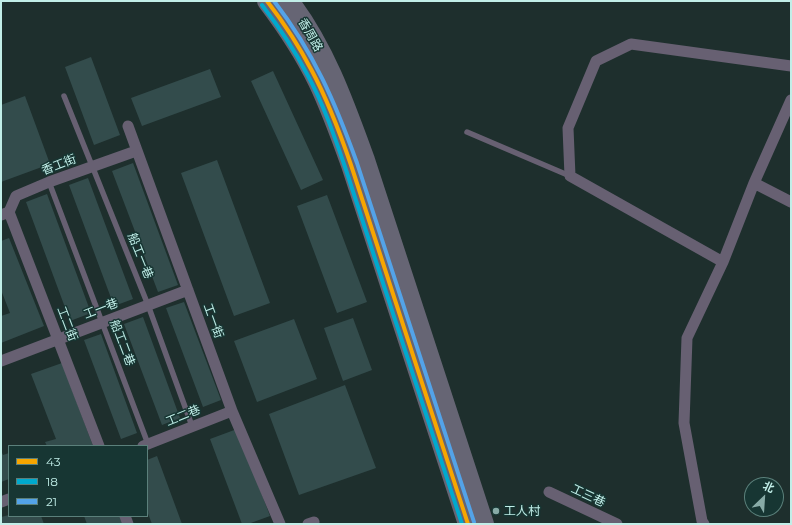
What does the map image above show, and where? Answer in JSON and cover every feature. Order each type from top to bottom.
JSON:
[{"type":"highway","name":"香周路","points":[[267,1],[300,49],[334,118],[351,165],[468,524]]},
{"type":"highway","name":"香周路","points":[[289,1],[315,42],[347,111],[365,160],[484,524]]},
{"type":"street","points":[[723,262],[570,176],[568,128],[596,61],[631,44],[791,66]]},
{"type":"street","points":[[704,524],[702,521],[684,423],[687,338],[723,262],[754,184],[791,100]]},
{"type":"street","name":"工一街","points":[[128,126],[232,411],[280,524]]},
{"type":"street","name":"香工街","points":[[5,213],[16,196],[49,182],[136,150]]},
{"type":"street","points":[[754,184],[791,202]]},
{"type":"street","name":"工二街","points":[[5,213],[59,339],[99,445]]},
{"type":"street","name":"工一巷","points":[[1,361],[188,290]]},
{"type":"street","name":"工二巷","points":[[146,445],[232,411]]},
{"type":"street","name":"工三巷","points":[[549,492],[617,524]]},
{"type":"lane","name":"船工一巷","points":[[64,96],[148,306],[192,426]]},
{"type":"lane","points":[[467,132],[570,176]]},
{"type":"lane","name":"船工二巷","points":[[49,182],[146,445]]},
{"type":"building","points":[[91,57],[120,135],[94,145],[65,67]]},
{"type":"building","points":[[210,69],[221,97],[142,126],[131,98]]},
{"type":"building","points":[[273,71],[323,180],[301,190],[251,81]]},
{"type":"building","points":[[25,96],[50,164],[1,182],[1,105]]},
{"type":"building","points":[[217,160],[270,303],[234,316],[181,173]]},
{"type":"building","points":[[133,163],[178,285],[158,292],[112,171]]},
{"type":"building","points":[[88,178],[133,299],[114,306],[69,185]]},
{"type":"building","points":[[47,194],[91,313],[70,321],[26,202]]},
{"type":"building","points":[[327,195],[367,302],[337,313],[297,206]]},
{"type":"building","points":[[9,238],[44,326],[1,343],[1,316],[10,313],[1,290],[1,241]]},
{"type":"building","points":[[184,302],[221,400],[203,407],[166,308]]},
{"type":"building","points":[[143,317],[180,418],[162,425],[124,324]]},
{"type":"building","points":[[353,318],[372,370],[343,381],[324,328]]},
{"type":"building","points":[[294,319],[317,379],[257,402],[234,341]]},
{"type":"building","points":[[101,334],[137,433],[121,439],[84,340]]},
{"type":"building","points":[[62,363],[93,445],[46,445],[45,442],[56,439],[31,374]]},
{"type":"building","points":[[345,385],[376,468],[299,495],[269,414]]},
{"type":"building","points":[[237,429],[270,516],[248,524],[242,524],[210,439]]},
{"type":"building","points":[[1,451],[3,455],[8,453],[8,479],[1,482]]},
{"type":"building","points":[[157,456],[182,524],[152,524],[148,514],[148,460]]},
{"type":"building","points":[[8,515],[8,517],[41,517],[44,524],[1,524],[1,517]]},
{"type":"building","points":[[84,517],[120,517],[123,524],[87,524]]},
{"type":"transit line","name":"43","points":[[267,1],[291,35],[307,62],[318,82],[338,129],[468,524]]},
{"type":"transit line","name":"21","points":[[274,1],[288,20],[312,59],[332,99],[349,141],[474,522]]},
{"type":"transit line","name":"18","points":[[262,5],[297,56],[313,85],[328,119],[462,524]]},
{"type":"place","name":"工人村","points":[[496,511]]}]
